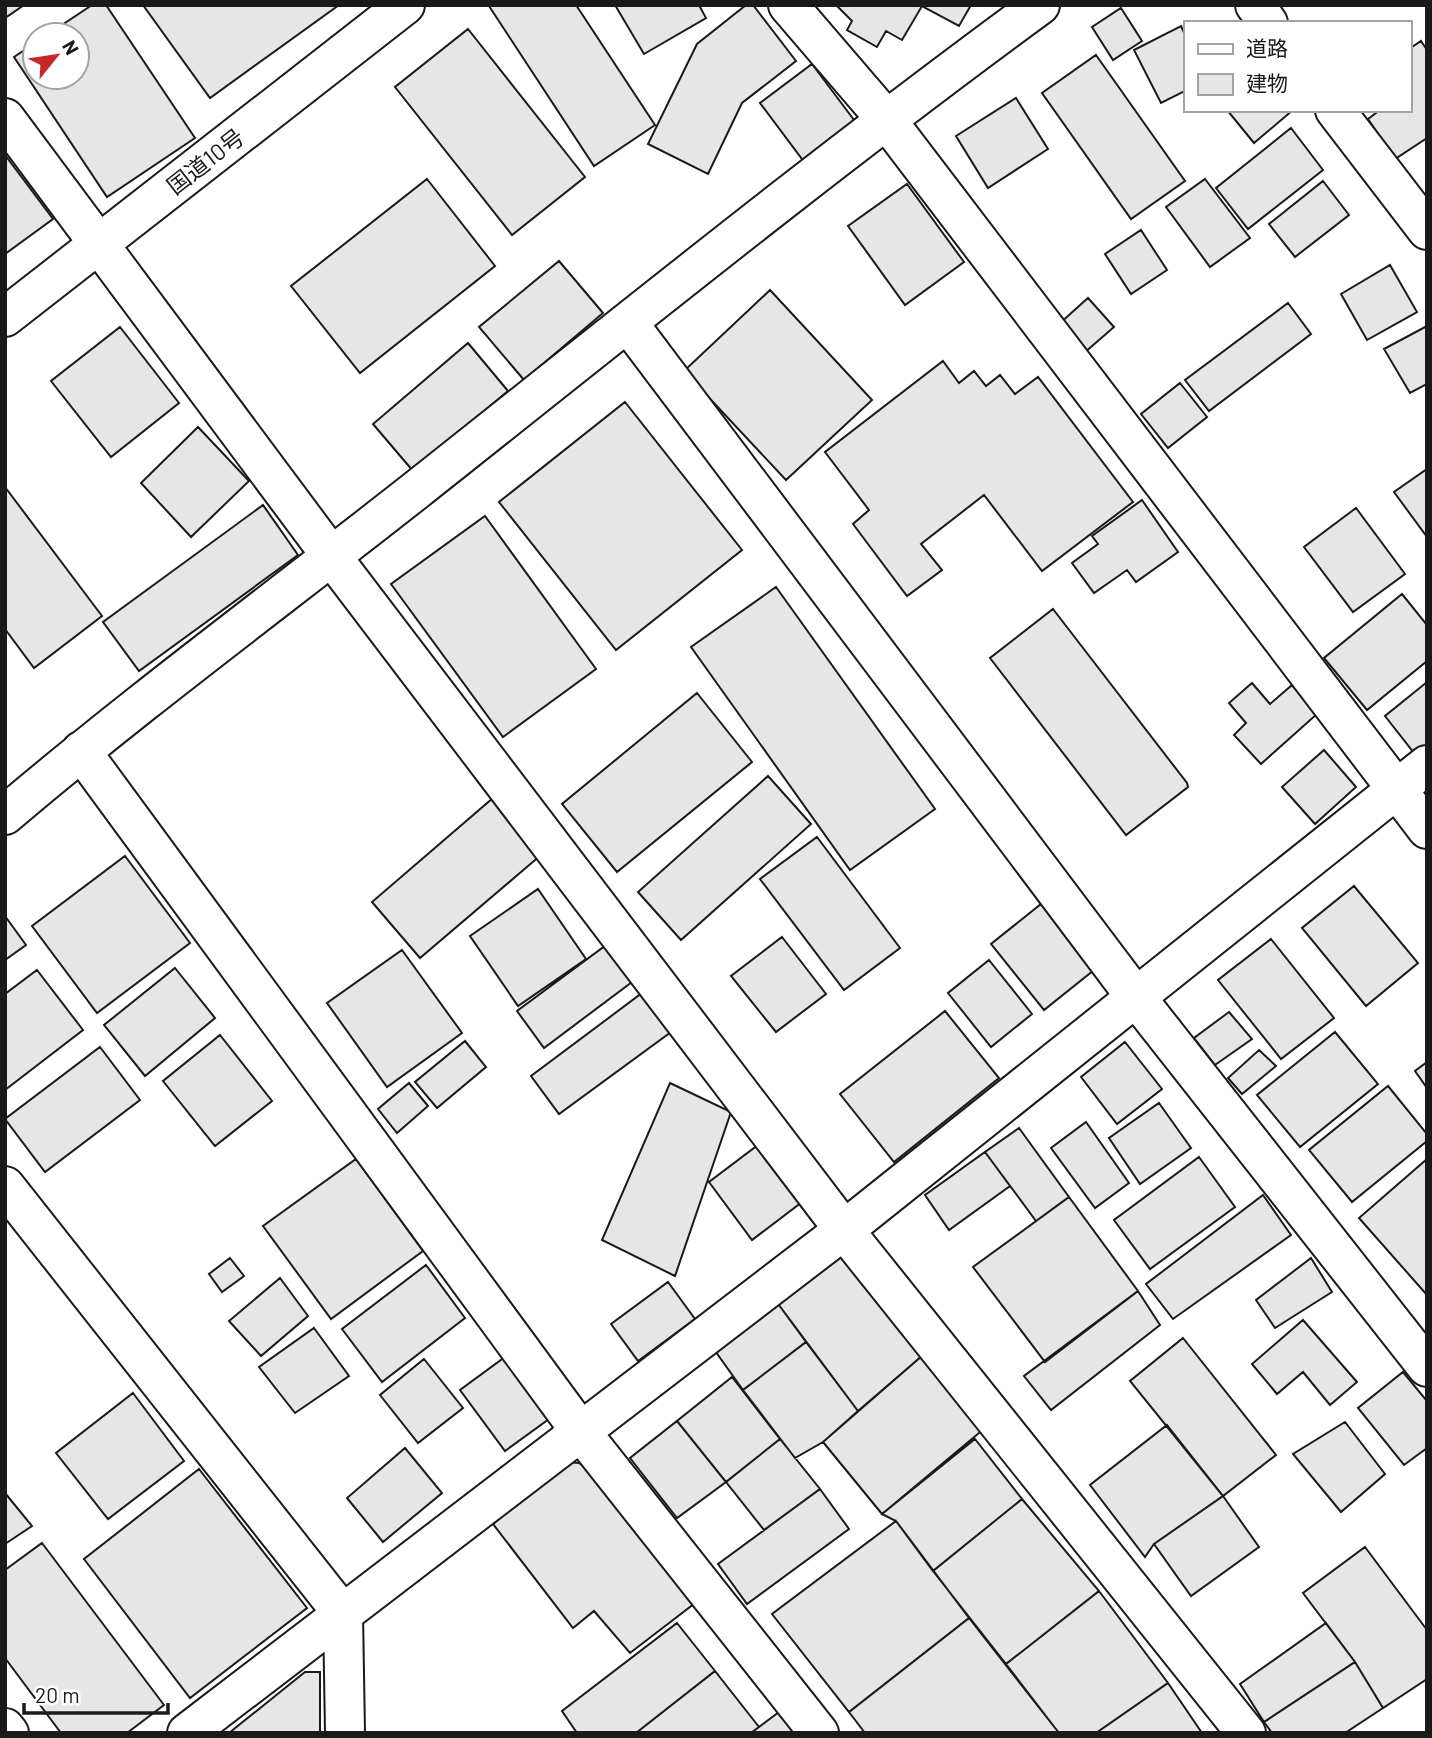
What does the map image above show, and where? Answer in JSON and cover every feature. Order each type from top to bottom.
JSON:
[{"type":"main road","name":"国道10号","points":[[5,317],[405,5]]},
{"type":"main road","points":[[788,5],[885,118],[1427,829]]},
{"type":"main road","points":[[5,815],[81,751],[885,118],[1040,5]]},
{"type":"main road","points":[[1255,5],[1267,21]]},
{"type":"main road","points":[[1337,112],[1427,230]]},
{"type":"main road","points":[[5,118],[332,556],[844,1230],[1246,1733]]},
{"type":"main road","points":[[628,323],[1135,996],[1427,1367]]},
{"type":"main road","points":[[81,751],[581,1432],[819,1733]]},
{"type":"main road","points":[[187,1733],[844,1230],[1395,787],[1427,765]]},
{"type":"main road","points":[[5,1186],[343,1614],[345,1733]]},
{"type":"main road","points":[[5,1728],[9,1733]]},
{"type":"building","points":[[5,5],[24,5],[5,18]]},
{"type":"building","points":[[92,5],[106,5],[195,138],[107,197],[37,91],[91,91],[91,21],[68,21]]},
{"type":"building","points":[[143,5],[339,5],[210,98]]},
{"type":"building","points":[[576,5],[655,125],[594,166],[489,6]]},
{"type":"building","points":[[615,5],[699,5],[706,18],[644,54]]},
{"type":"building","points":[[746,5],[753,5],[796,61],[742,103],[708,174],[648,144],[697,44]]},
{"type":"building","points":[[836,5],[971,5],[959,26],[922,6],[902,40],[886,31],[877,47],[847,30],[852,21]]},
{"type":"building","points":[[1121,8],[1142,41],[1113,60],[1092,27]]},
{"type":"building","points":[[1181,26],[1184,33],[1184,92],[1161,103],[1134,50]]},
{"type":"building","points":[[468,29],[585,177],[512,235],[395,87]]},
{"type":"building","points":[[1421,41],[1427,50],[1427,138],[1395,159],[1368,119],[1377,112],[1411,112],[1411,48]]},
{"type":"building","points":[[21,52],[21,68],[14,57]]},
{"type":"building","points":[[1096,55],[1185,181],[1131,219],[1042,93]]},
{"type":"building","points":[[812,64],[857,124],[805,163],[760,103]]},
{"type":"building","points":[[1016,98],[1048,149],[988,188],[956,136]]},
{"type":"building","points":[[1229,112],[1291,112],[1254,143]]},
{"type":"building","points":[[1291,128],[1323,170],[1248,229],[1216,188]]},
{"type":"building","points":[[5,155],[53,219],[5,254]]},
{"type":"building","points":[[427,179],[495,266],[360,373],[291,286]]},
{"type":"building","points":[[1205,179],[1250,238],[1210,267],[1166,207]]},
{"type":"building","points":[[1323,181],[1349,215],[1295,257],[1269,224]]},
{"type":"building","points":[[907,184],[964,262],[905,305],[848,226]]},
{"type":"building","points":[[1141,230],[1167,270],[1131,294],[1105,254]]},
{"type":"building","points":[[559,261],[603,313],[524,380],[479,327]]},
{"type":"building","points":[[1390,265],[1417,312],[1367,340],[1341,294]]},
{"type":"building","points":[[770,290],[872,400],[786,480],[684,371]]},
{"type":"building","points":[[1088,298],[1114,327],[1084,353],[1059,324]]},
{"type":"building","points":[[1288,303],[1311,334],[1209,411],[1185,380]]},
{"type":"building","points":[[1427,326],[1427,384],[1410,393],[1384,349]]},
{"type":"building","points":[[120,327],[179,403],[111,457],[51,381]]},
{"type":"building","points":[[468,343],[508,391],[413,471],[373,424]]},
{"type":"building","points":[[943,361],[959,383],[974,371],[986,386],[1000,375],[1015,394],[1038,377],[1133,502],[1042,571],[984,495],[921,544],[942,570],[907,596],[853,524],[869,510],[825,452]]},
{"type":"building","points":[[1180,383],[1207,417],[1168,448],[1141,414]]},
{"type":"building","points":[[625,402],[742,550],[616,650],[499,502]]},
{"type":"building","points":[[198,427],[249,481],[191,537],[141,483]]},
{"type":"building","points":[[1427,469],[1427,537],[1394,492]]},
{"type":"building","points":[[5,487],[102,616],[34,668],[5,629]]},
{"type":"building","points":[[1142,500],[1178,552],[1136,582],[1127,570],[1094,593],[1072,563],[1098,544],[1092,536]]},
{"type":"building","points":[[263,505],[298,555],[139,671],[103,622]]},
{"type":"building","points":[[1356,508],[1405,574],[1353,612],[1304,547]]},
{"type":"building","points":[[485,516],[596,669],[503,737],[391,584]]},
{"type":"building","points":[[776,587],[935,809],[850,870],[691,647]]},
{"type":"building","points":[[1402,594],[1427,625],[1427,661],[1367,710],[1324,658]]},
{"type":"building","points":[[1053,609],[1187,783],[1188,787],[1126,835],[990,658]]},
{"type":"building","points":[[1427,682],[1427,751],[1418,758],[1385,716]]},
{"type":"building","points":[[1252,683],[1270,704],[1292,685],[1317,714],[1261,764],[1234,735],[1246,723],[1229,703]]},
{"type":"building","points":[[697,693],[752,762],[617,872],[562,804]]},
{"type":"building","points":[[1324,750],[1356,787],[1315,824],[1282,787]]},
{"type":"building","points":[[768,776],[811,824],[681,940],[638,892]]},
{"type":"building","points":[[493,798],[541,855],[420,958],[372,902]]},
{"type":"building","points":[[817,837],[900,948],[844,990],[760,879]]},
{"type":"building","points":[[125,856],[190,943],[97,1013],[32,926]]},
{"type":"building","points":[[1354,886],[1418,963],[1366,1006],[1302,928]]},
{"type":"building","points":[[538,889],[586,959],[518,1006],[470,936]]},
{"type":"building","points":[[1041,904],[1094,970],[1044,1010],[991,944]]},
{"type":"building","points":[[5,916],[26,945],[5,960]]},
{"type":"building","points":[[782,937],[826,994],[776,1032],[731,976]]},
{"type":"building","points":[[1271,939],[1334,1018],[1281,1059],[1218,980]]},
{"type":"building","points":[[613,940],[640,976],[544,1048],[517,1011]]},
{"type":"building","points":[[402,950],[462,1033],[387,1087],[327,1003]]},
{"type":"building","points":[[989,960],[1032,1014],[991,1047],[948,993]]},
{"type":"building","points":[[175,968],[215,1018],[145,1076],[104,1025]]},
{"type":"building","points":[[37,970],[83,1030],[5,1090],[5,994]]},
{"type":"building","points":[[642,993],[671,1032],[559,1114],[531,1076]]},
{"type":"building","points":[[945,1011],[999,1078],[894,1162],[840,1094]]},
{"type":"building","points":[[1229,1012],[1252,1039],[1215,1065],[1194,1038]]},
{"type":"building","points":[[1335,1032],[1378,1084],[1300,1147],[1257,1095]]},
{"type":"building","points":[[220,1035],[272,1101],[215,1146],[163,1081]]},
{"type":"building","points":[[465,1041],[486,1067],[437,1108],[415,1082]]},
{"type":"building","points":[[1125,1042],[1162,1089],[1117,1124],[1081,1077]]},
{"type":"building","points":[[100,1047],[140,1100],[45,1172],[5,1119]]},
{"type":"building","points":[[1259,1050],[1276,1066],[1242,1094],[1228,1078]]},
{"type":"building","points":[[1427,1062],[1427,1088],[1415,1071]]},
{"type":"building","points":[[409,1083],[428,1106],[397,1133],[378,1109]]},
{"type":"building","points":[[670,1083],[731,1112],[675,1276],[602,1240]]},
{"type":"building","points":[[1388,1086],[1427,1134],[1427,1141],[1352,1202],[1309,1150]]},
{"type":"building","points":[[1159,1103],[1191,1148],[1140,1184],[1109,1138]]},
{"type":"building","points":[[1086,1122],[1129,1183],[1095,1208],[1051,1148]]},
{"type":"building","points":[[1019,1128],[1069,1197],[1036,1221],[985,1152]]},
{"type":"building","points":[[758,1145],[802,1202],[752,1240],[709,1182]]},
{"type":"building","points":[[985,1152],[1010,1186],[949,1230],[925,1195]]},
{"type":"building","points":[[1199,1157],[1235,1207],[1150,1269],[1114,1220]]},
{"type":"building","points":[[356,1159],[423,1251],[331,1319],[263,1226]]},
{"type":"building","points":[[1427,1159],[1427,1295],[1359,1218]]},
{"type":"building","points":[[1263,1195],[1291,1235],[1173,1319],[1146,1284]]},
{"type":"building","points":[[1069,1197],[1138,1291],[1045,1362],[973,1267]]},
{"type":"building","points":[[839,1251],[923,1355],[858,1411],[776,1301]]},
{"type":"building","points":[[230,1258],[244,1276],[222,1292],[209,1274]]},
{"type":"building","points":[[1311,1258],[1332,1292],[1275,1328],[1256,1300]]},
{"type":"building","points":[[426,1265],[465,1318],[382,1382],[342,1329]]},
{"type":"building","points":[[280,1278],[308,1316],[261,1356],[229,1321]]},
{"type":"building","points":[[668,1282],[695,1319],[638,1361],[611,1324]]},
{"type":"building","points":[[1138,1291],[1160,1325],[1051,1410],[1024,1376]]},
{"type":"building","points":[[776,1301],[806,1342],[743,1390],[713,1348]]},
{"type":"building","points":[[1303,1320],[1357,1382],[1330,1405],[1303,1372],[1277,1394],[1252,1364]]},
{"type":"building","points":[[314,1328],[349,1376],[295,1413],[259,1367]]},
{"type":"building","points":[[1183,1338],[1276,1455],[1223,1496],[1130,1381]]},
{"type":"building","points":[[806,1342],[858,1411],[823,1442],[795,1458],[743,1390]]},
{"type":"building","points":[[923,1355],[985,1428],[882,1514],[823,1442]]},
{"type":"building","points":[[505,1357],[549,1419],[505,1451],[460,1390]]},
{"type":"building","points":[[424,1359],[463,1408],[418,1443],[380,1395]]},
{"type":"building","points":[[1403,1372],[1427,1401],[1427,1448],[1404,1465],[1358,1408]]},
{"type":"building","points":[[732,1377],[780,1439],[726,1482],[677,1421]]},
{"type":"building","points":[[133,1393],[184,1461],[108,1519],[56,1453]]},
{"type":"building","points":[[677,1421],[726,1482],[677,1518],[630,1458]]},
{"type":"building","points":[[1345,1422],[1385,1474],[1341,1512],[1293,1454]]},
{"type":"building","points":[[1167,1425],[1223,1496],[1154,1544],[1145,1557],[1090,1485]]},
{"type":"building","points":[[780,1439],[820,1489],[764,1530],[726,1482]]},
{"type":"building","points":[[975,1439],[1022,1499],[933,1571],[896,1521],[882,1514]]},
{"type":"building","points":[[405,1448],[442,1493],[383,1542],[347,1498]]},
{"type":"building","points":[[566,1462],[579,1463],[593,1470],[699,1600],[630,1653],[594,1611],[573,1628],[493,1524]]},
{"type":"building","points":[[199,1469],[307,1608],[190,1698],[84,1559]]},
{"type":"building","points":[[820,1489],[849,1529],[747,1604],[718,1564]]},
{"type":"building","points":[[5,1493],[32,1526],[5,1544]]},
{"type":"building","points":[[1223,1496],[1259,1547],[1191,1596],[1154,1544]]},
{"type":"building","points":[[1022,1499],[1099,1591],[1006,1664],[933,1571]]},
{"type":"building","points":[[896,1521],[969,1618],[849,1712],[772,1614]]},
{"type":"building","points":[[42,1543],[164,1705],[127,1733],[61,1733],[5,1658],[5,1570]]},
{"type":"building","points":[[1365,1547],[1427,1630],[1427,1679],[1383,1708],[1355,1662],[1303,1593]]},
{"type":"building","points":[[1099,1591],[1168,1683],[1096,1733],[1059,1733],[1006,1664]]},
{"type":"building","points":[[969,1618],[1059,1733],[865,1733],[849,1712]]},
{"type":"building","points":[[677,1623],[715,1671],[636,1733],[577,1733],[562,1711]]},
{"type":"building","points":[[1326,1623],[1355,1662],[1264,1722],[1240,1684]]},
{"type":"building","points":[[1355,1662],[1383,1708],[1345,1733],[1272,1733],[1264,1722]]},
{"type":"building","points":[[715,1671],[759,1727],[751,1733],[636,1733]]},
{"type":"building","points":[[305,1672],[320,1672],[320,1733],[229,1733]]},
{"type":"building","points":[[1168,1683],[1202,1733],[1096,1733]]},
{"type":"building","points":[[779,1712],[794,1733],[751,1733]]}]
